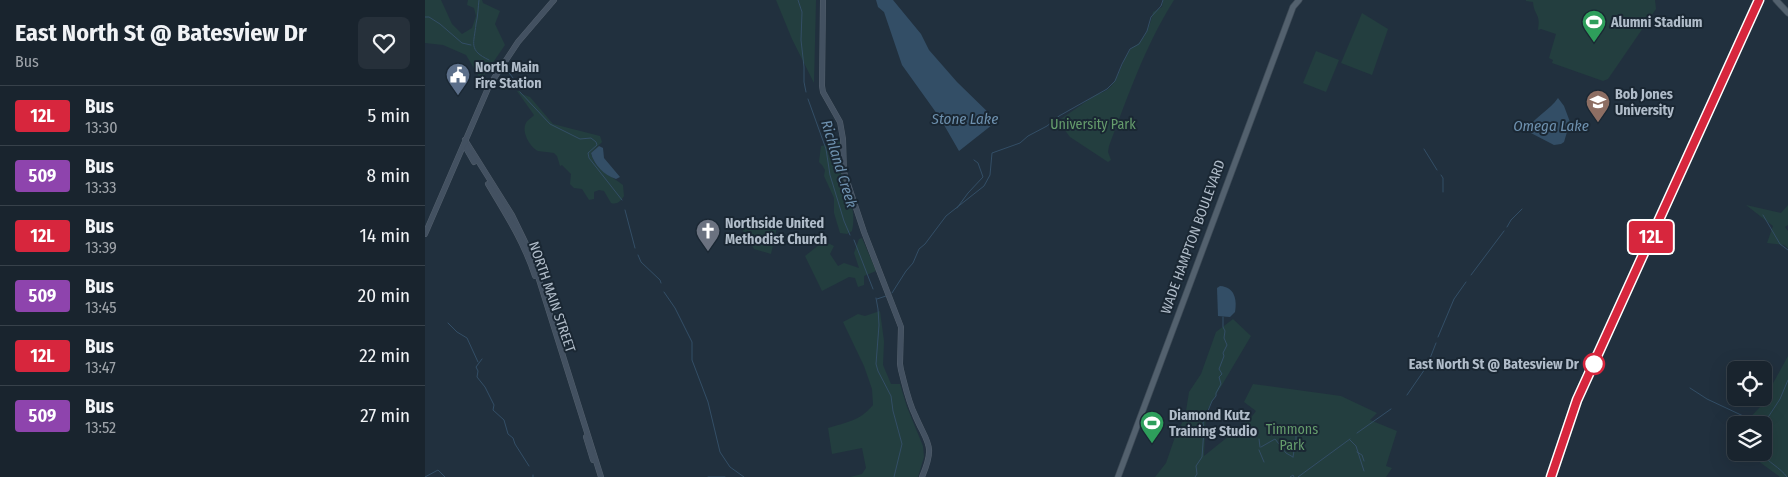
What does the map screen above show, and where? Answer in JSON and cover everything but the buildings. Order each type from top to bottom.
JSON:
[{"type":"main road","name":"WADE HAMPTON BOULEVARD","points":[[1118,477],[1293,3],[1299,0]]},
{"type":"main road","points":[[1776,0],[1788,13]]},
{"type":"street","points":[[425,234],[485,93],[499,68],[518,42],[554,0]]},
{"type":"street","points":[[823,0],[823,92],[841,126],[843,167],[864,232],[901,327],[901,370],[913,412],[925,433],[929,446],[929,460],[922,477]]},
{"type":"street","points":[[1551,477],[1577,400],[1759,0]]},
{"type":"street","name":"NORTH MAIN STREET","points":[[465,140],[469,154],[515,227],[528,256],[600,477]]},
{"type":"green space","points":[[425,0],[441,0],[452,24],[462,34],[472,28],[476,16],[474,8],[467,5],[468,0],[482,0],[483,3],[500,11],[495,24],[505,45],[481,80],[466,55],[443,45],[425,43]]},
{"type":"green space","points":[[776,0],[816,0],[814,83],[792,39]]},
{"type":"green space","name":"University Park","points":[[1163,0],[1174,0],[1154,35],[1138,72],[1109,146],[1108,152],[1111,160],[1108,162],[1070,137],[1058,121],[1097,94],[1104,92],[1114,83],[1126,56],[1144,36],[1153,12],[1162,7]]},
{"type":"green space","name":"Alumni Stadium","points":[[1526,0],[1655,0],[1656,9],[1608,79],[1603,81],[1552,63],[1553,60],[1549,58],[1556,34],[1541,29],[1538,30],[1539,20],[1533,2]]},
{"type":"green space","points":[[1362,13],[1388,29],[1372,75],[1341,63]]},
{"type":"green space","points":[[1316,51],[1339,60],[1326,92],[1303,83]]},
{"type":"green space","points":[[517,91],[530,97],[553,124],[600,136],[602,142],[591,153],[596,164],[604,172],[623,185],[624,196],[620,201],[611,203],[604,191],[599,190],[594,192],[594,199],[589,200],[582,189],[574,188],[570,184],[571,174],[562,165],[560,166],[554,153],[538,151],[532,146],[525,135],[525,127],[534,115]]},
{"type":"green space","points":[[840,142],[840,166],[853,214],[852,231],[847,234],[840,233],[834,213],[834,198],[824,176],[825,170],[819,162],[821,146]]},
{"type":"green space","points":[[1746,205],[1781,213],[1788,205],[1788,225],[1785,227],[1788,231],[1788,248],[1784,245],[1767,243],[1773,226]]},
{"type":"green space","points":[[752,218],[766,222],[768,220],[777,221],[771,254],[754,249],[742,229],[743,224]]},
{"type":"green space","points":[[862,238],[876,271],[864,276],[864,285],[858,287],[855,278],[849,277],[822,291],[805,256],[824,241],[834,246],[830,254],[838,266],[844,263],[859,268],[854,253],[859,239]]},
{"type":"green space","points":[[880,311],[884,341],[883,365],[891,384],[900,384],[923,446],[924,457],[918,477],[850,477],[862,474],[866,468],[862,448],[832,454],[828,428],[858,418],[873,405],[872,389],[864,366],[843,322],[858,314],[865,316]]},
{"type":"green space","name":"Timmons Park","points":[[1233,319],[1251,336],[1206,412],[1204,456],[1250,419],[1256,411],[1244,402],[1253,384],[1341,396],[1377,413],[1370,420],[1397,431],[1386,466],[1392,468],[1386,477],[1155,477],[1166,463],[1175,437],[1185,417],[1189,392],[1201,374],[1216,332]]},
{"type":"green space","points":[[1788,356],[1788,477],[1780,477],[1758,461],[1772,461],[1772,416],[1752,416],[1761,406],[1772,406],[1772,385]]},
{"type":"water","name":"Stone Lake","points":[[876,0],[893,0],[921,34],[929,50],[957,82],[997,121],[959,151],[940,118],[902,65],[884,12],[878,7]]},
{"type":"water","name":"Omega Lake","points":[[1558,98],[1564,106],[1570,122],[1564,142],[1554,145],[1529,132],[1528,128]]},
{"type":"water","points":[[599,146],[603,148],[604,158],[620,177],[616,179],[612,177],[597,165],[591,153]]},
{"type":"water","points":[[1220,286],[1229,289],[1234,295],[1236,303],[1235,312],[1230,317],[1218,316],[1217,288]]},
{"type":"waterway","points":[[479,0],[474,46],[478,53],[489,60]]},
{"type":"waterway","name":"Richland Creek","points":[[798,0],[802,12],[801,40],[806,92]]},
{"type":"waterway","points":[[892,293],[913,263],[919,249],[946,216],[984,186],[990,175],[992,153],[1020,143],[1059,116],[1107,89],[1115,81],[1130,49],[1139,44],[1147,31],[1151,17],[1161,6],[1163,0]]},
{"type":"waterway","points":[[425,17],[429,17],[440,24],[462,43],[471,45]]},
{"type":"waterway","points":[[506,71],[516,82]]},
{"type":"waterway","points":[[520,92],[550,124],[580,139],[591,138],[596,142],[597,145],[588,153],[589,158],[622,200]]},
{"type":"waterway","name":"Richland Creek","points":[[808,99],[826,149],[830,175],[850,235]]},
{"type":"waterway","points":[[1424,149],[1437,170]]},
{"type":"waterway","points":[[957,208],[983,177],[978,163],[974,160]]},
{"type":"waterway","points":[[1441,175],[1443,178],[1443,192]]},
{"type":"waterway","points":[[1507,227],[1522,209]]},
{"type":"waterway","points":[[625,210],[635,248]]},
{"type":"waterway","points":[[1763,215],[1780,244],[1788,250]]},
{"type":"waterway","points":[[1471,275],[1504,231]]},
{"type":"waterway","name":"Richland Creek","points":[[854,240],[873,289]]},
{"type":"waterway","points":[[638,255],[641,262],[661,283]]},
{"type":"waterway","points":[[1438,337],[1454,299],[1466,282]]},
{"type":"waterway","points":[[664,292],[675,308],[692,342],[692,360],[708,402],[720,452],[730,467],[744,477]]},
{"type":"waterway","points":[[877,299],[886,296]]},
{"type":"waterway","name":"Richland Creek","points":[[876,298],[879,325],[876,364],[891,396],[902,444],[894,477]]},
{"type":"waterway","points":[[1195,477],[1197,474],[1196,466],[1202,457],[1203,423],[1221,384],[1219,377],[1222,374],[1219,369],[1227,345],[1224,338],[1223,317]]},
{"type":"waterway","points":[[448,323],[467,338],[478,362]]},
{"type":"waterway","points":[[1407,395],[1427,366],[1436,343]]},
{"type":"waterway","points":[[482,359],[476,367],[478,371],[477,377],[485,387],[494,405],[493,410],[504,420],[508,434],[513,438],[529,466]]},
{"type":"waterway","points":[[1769,416],[1780,399],[1788,380]]},
{"type":"waterway","points":[[1690,388],[1707,399],[1743,416]]},
{"type":"waterway","points":[[1357,433],[1391,409]]},
{"type":"waterway","points":[[1293,457],[1296,430]]},
{"type":"waterway","points":[[1259,439],[1260,447]]},
{"type":"waterway","points":[[1261,447],[1275,439],[1279,444]]},
{"type":"waterway","points":[[1298,477],[1350,439]]},
{"type":"waterway","points":[[1350,440],[1356,446],[1364,471]]},
{"type":"waterway","points":[[1282,448],[1293,457]]},
{"type":"waterway","points":[[1259,450],[1264,462]]},
{"type":"waterway","points":[[1357,452],[1362,455],[1364,461]]},
{"type":"waterway","points":[[1770,461],[1787,477]]},
{"type":"waterway","points":[[425,477],[438,470],[445,477]]},
{"type":"waterway","points":[[1290,477],[1293,475],[1294,477]]},
{"type":"waterway","points":[[708,477],[725,477]]},
{"type":"bus line","name":"12L","points":[[1551,477],[1577,400],[1759,0]]},
{"type":"place","name":"Alumni Stadium","points":[[1594,43]]},
{"type":"place","name":"North Main Fire Station","points":[[458,96]]},
{"type":"place","name":"Bob Jones University","points":[[1598,123]]},
{"type":"place","name":"Northside United Methodist Church","points":[[708,252]]},
{"type":"place","name":"East North St @ Batesview Dr","points":[[1594,364]]},
{"type":"place","name":"Diamond Kutz Training Studio","points":[[1152,444]]}]
